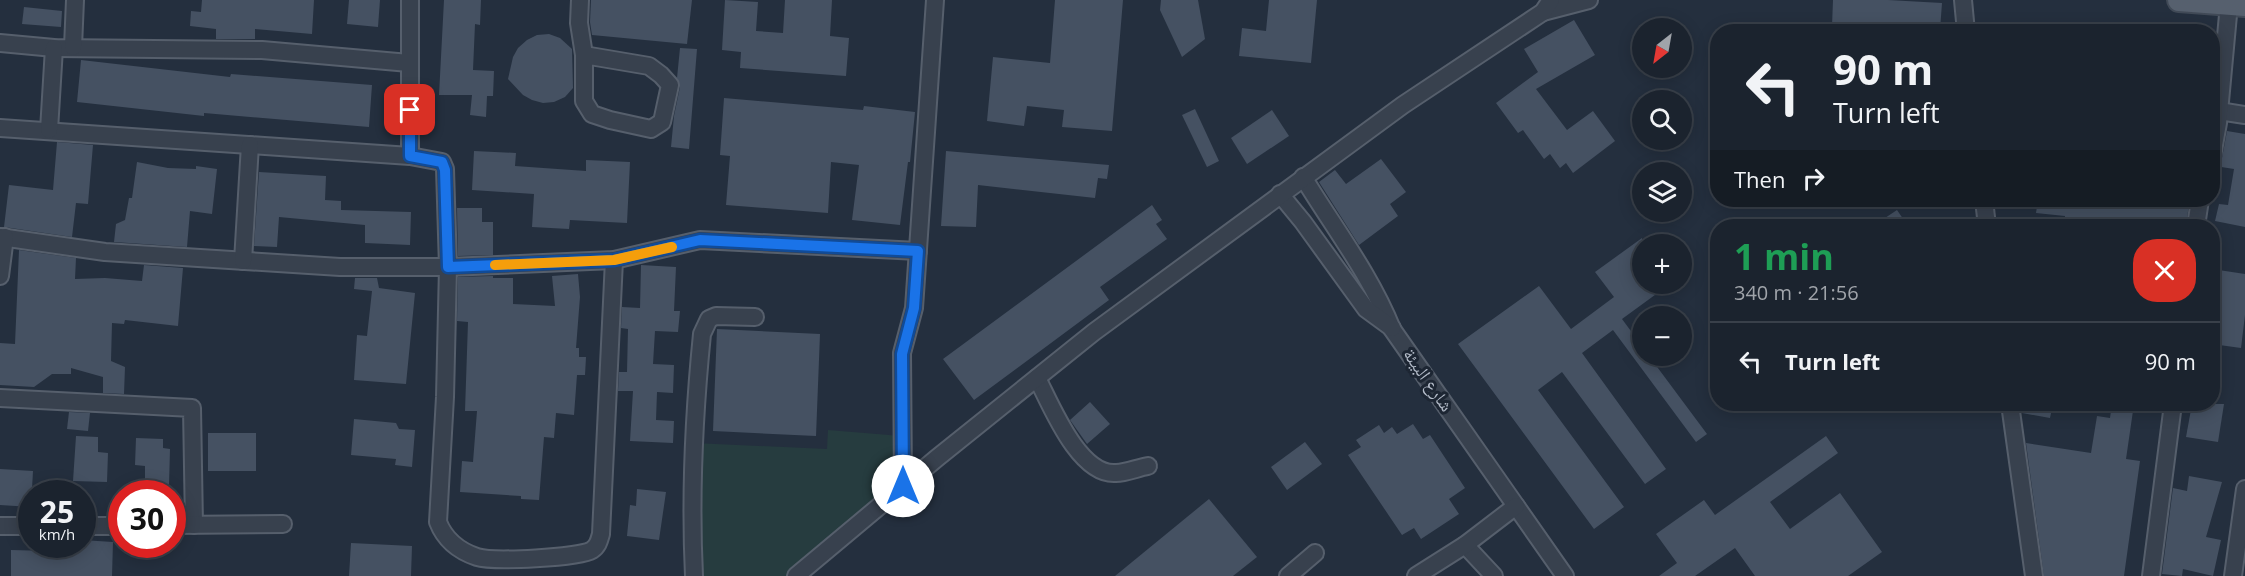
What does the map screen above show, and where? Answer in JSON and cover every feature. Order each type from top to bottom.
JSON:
[{"type":"main road","points":[[2179,0],[2237,4]]},
{"type":"street","points":[[73,47],[75,0]]},
{"type":"street","points":[[410,0],[410,156]]},
{"type":"street","points":[[903,486],[902,354],[914,308],[935,0]]},
{"type":"street","points":[[800,575],[903,486],[1094,332],[1280,194],[1403,105],[1547,6],[1589,0]]},
{"type":"street","points":[[1963,0],[1965,24]]},
{"type":"street","points":[[575,1],[585,55],[584,101],[592,114],[651,129],[662,122],[670,85],[661,75],[649,66],[585,55]]},
{"type":"street","points":[[2220,97],[2237,4]]},
{"type":"street","points":[[0,43],[54,48],[262,50],[409,63]]},
{"type":"street","points":[[49,130],[54,48]]},
{"type":"street","points":[[2220,118],[2245,115]]},
{"type":"street","points":[[0,128],[410,156],[442,162],[445,170],[448,267],[445,398],[438,522],[443,535],[460,550],[480,558],[532,559],[589,552],[599,542],[614,260]]},
{"type":"street","points":[[243,261],[250,145]]},
{"type":"street","name":"شارع البيئة","points":[[1304,177],[1382,303],[1392,329],[1565,576]]},
{"type":"street","points":[[1280,194],[1366,309],[1392,329]]},
{"type":"street","points":[[0,276],[2,237],[105,252],[340,267],[448,267],[614,260],[700,240],[918,251]]},
{"type":"street","points":[[694,576],[693,442],[702,334],[709,319],[716,316],[755,317]]},
{"type":"street","points":[[1037,378],[1062,429],[1088,464],[1114,474],[1148,466]]},
{"type":"street","points":[[0,398],[192,408],[194,525]]},
{"type":"street","points":[[2011,411],[2034,576]]},
{"type":"street","points":[[2151,576],[2172,411]]},
{"type":"street","points":[[2233,576],[2245,489]]},
{"type":"street","points":[[1416,576],[1465,545],[1516,506]]},
{"type":"street","points":[[186,525],[283,525]]},
{"type":"street","points":[[0,526],[18,526]]},
{"type":"street","points":[[1465,545],[1494,576]]},
{"type":"street","points":[[1288,576],[1315,554]]},
{"type":"green space","points":[[828,430],[901,436],[901,485],[797,576],[695,576],[694,443],[827,449]]},
{"type":"building","points":[[202,0],[314,0],[312,34],[255,29],[255,39],[216,39],[216,29],[190,26],[191,11],[201,12]]},
{"type":"building","points":[[349,0],[380,0],[378,27],[347,24]]},
{"type":"building","points":[[444,0],[481,0],[480,25],[475,24],[473,70],[494,71],[493,96],[487,96],[486,117],[470,115],[472,95],[439,95]]},
{"type":"building","points":[[591,0],[692,0],[687,44],[592,35]]},
{"type":"building","points":[[725,0],[758,2],[756,31],[783,33],[785,0],[832,0],[830,36],[849,38],[846,76],[740,68],[741,52],[722,50]]},
{"type":"building","points":[[1055,0],[1123,0],[1112,131],[1062,127],[1064,110],[1027,106],[1024,126],[987,121],[993,57],[1050,63]]},
{"type":"building","points":[[1161,0],[1198,0],[1205,39],[1182,57],[1160,10]]},
{"type":"building","points":[[1269,0],[1317,0],[1311,63],[1239,56],[1242,28],[1266,31]]},
{"type":"building","points":[[1833,0],[1942,3],[1940,24],[1832,24]]},
{"type":"building","points":[[24,7],[62,11],[61,27],[22,24]]},
{"type":"building","points":[[1574,20],[1595,55],[1536,89],[1567,130],[1593,111],[1615,141],[1573,173],[1566,163],[1560,168],[1550,154],[1544,159],[1523,130],[1518,133],[1496,103],[1538,72],[1524,49]]},
{"type":"building","points":[[549,34],[560,38],[572,49],[573,88],[565,97],[554,102],[543,103],[523,95],[508,79],[513,57],[518,48],[537,35]]},
{"type":"building","points":[[680,48],[697,49],[689,149],[671,147],[680,87],[677,78]]},
{"type":"building","points":[[81,60],[230,77],[231,74],[372,85],[369,127],[204,113],[204,116],[77,102]]},
{"type":"building","points":[[724,98],[863,110],[864,106],[915,112],[900,225],[852,220],[859,165],[831,162],[828,213],[726,205],[730,156],[720,155]]},
{"type":"building","points":[[1195,109],[1219,161],[1207,167],[1182,115]]},
{"type":"building","points":[[1272,110],[1289,136],[1247,164],[1231,138]]},
{"type":"building","points":[[2227,131],[2245,134],[2245,227],[2215,219],[2220,204],[2228,205],[2234,169],[2220,167]]},
{"type":"building","points":[[57,142],[93,145],[88,204],[76,203],[72,237],[4,227],[9,185],[53,190]]},
{"type":"building","points":[[474,151],[516,153],[515,166],[586,171],[586,160],[630,162],[627,223],[570,220],[569,229],[532,227],[534,194],[472,190]]},
{"type":"building","points":[[946,151],[1109,165],[1107,179],[1098,178],[1095,198],[978,185],[976,227],[941,226]]},
{"type":"building","points":[[1381,159],[1406,192],[1390,204],[1398,216],[1359,245],[1319,182],[1335,170],[1346,184]]},
{"type":"building","points":[[137,162],[168,168],[196,169],[196,166],[217,169],[212,214],[190,211],[187,247],[114,242],[116,224],[125,220],[129,198],[132,198]]},
{"type":"building","points":[[259,172],[326,176],[325,200],[341,201],[341,210],[411,212],[410,245],[365,243],[365,225],[279,217],[277,247],[254,246]]},
{"type":"building","points":[[1152,205],[1162,220],[1156,224],[1167,239],[1100,287],[1109,300],[974,400],[943,359]]},
{"type":"building","points":[[2037,207],[2189,207],[2187,219],[2065,219],[2065,216],[2036,213]]},
{"type":"building","points":[[457,208],[482,208],[482,222],[493,222],[493,255],[458,256]]},
{"type":"building","points":[[1897,210],[1903,219],[1884,219]]},
{"type":"building","points":[[1632,245],[1632,294],[1656,294],[1640,306],[1632,306],[1632,312],[1622,319],[1632,332],[1632,356],[1613,330],[1582,353],[1666,469],[1645,484],[1562,372],[1538,390],[1624,507],[1594,529],[1458,344],[1539,286],[1571,329],[1614,297],[1595,272]]},
{"type":"building","points":[[19,250],[76,258],[75,279],[105,278],[142,281],[144,265],[183,268],[178,326],[125,320],[124,324],[112,323],[111,361],[125,367],[124,394],[103,393],[103,377],[71,368],[71,374],[52,374],[34,387],[0,385],[0,343],[15,344]]},
{"type":"building","points":[[641,265],[676,267],[674,311],[680,311],[678,332],[655,331],[653,364],[674,365],[673,393],[657,392],[656,420],[674,421],[673,443],[630,441],[633,391],[618,391],[619,372],[627,372],[628,329],[621,328],[622,307],[640,308]]},
{"type":"building","points":[[2220,270],[2245,274],[2245,315],[2241,348],[2220,345]]},
{"type":"building","points":[[578,274],[580,297],[576,348],[579,348],[579,357],[586,357],[585,375],[577,375],[574,415],[556,413],[554,438],[544,437],[539,500],[521,499],[521,496],[460,492],[462,461],[473,462],[477,411],[465,411],[468,322],[457,321],[458,277],[513,278],[513,304],[555,306],[552,276]]},
{"type":"building","points":[[355,278],[377,278],[379,288],[415,293],[406,384],[354,380],[357,335],[367,336],[372,291],[354,289]]},
{"type":"building","points":[[717,329],[820,334],[816,436],[713,431]]},
{"type":"building","points":[[1640,366],[1656,366],[1707,434],[1696,442]]},
{"type":"building","points":[[1090,402],[1110,424],[1087,444],[1070,420]]},
{"type":"building","points":[[2220,404],[2224,404],[2218,442],[2186,437],[2191,411],[2220,411]]},
{"type":"building","points":[[2022,411],[2052,411],[2050,418],[2022,413]]},
{"type":"building","points":[[2111,411],[2133,411],[2126,459],[2140,461],[2124,576],[2044,576],[2026,443],[2091,453],[2097,416],[2110,418]]},
{"type":"building","points":[[69,412],[90,413],[88,431],[67,429]]},
{"type":"building","points":[[354,419],[396,423],[399,429],[415,430],[412,467],[395,465],[396,459],[351,455]]},
{"type":"building","points":[[1413,424],[1423,439],[1430,435],[1465,488],[1449,499],[1459,514],[1421,539],[1414,528],[1402,535],[1348,455],[1361,447],[1356,440],[1379,425],[1384,433],[1392,427],[1397,434]]},
{"type":"building","points":[[208,433],[256,433],[256,471],[208,471]]},
{"type":"building","points":[[76,436],[98,437],[98,452],[108,453],[107,482],[73,480]]},
{"type":"building","points":[[1826,436],[1838,453],[1770,502],[1790,529],[1840,493],[1882,552],[1848,576],[1755,576],[1735,548],[1695,576],[1659,576],[1677,563],[1656,534],[1704,500],[1715,515]]},
{"type":"building","points":[[136,438],[163,439],[163,448],[170,449],[169,480],[145,480],[145,466],[135,465]]},
{"type":"building","points":[[1305,442],[1322,464],[1287,490],[1271,467]]},
{"type":"building","points":[[0,469],[33,471],[32,480],[18,480],[18,506],[0,505]]},
{"type":"building","points":[[2189,476],[2222,482],[2206,537],[2221,540],[2213,576],[2183,569],[2182,576],[2162,574],[2173,488],[2187,491]]},
{"type":"building","points":[[637,489],[666,492],[659,540],[627,536],[630,505],[636,506]]},
{"type":"building","points":[[1209,499],[1257,557],[1233,576],[1115,576]]},
{"type":"building","points":[[96,541],[108,542],[108,558],[113,558],[112,576],[11,576],[11,550],[18,550],[18,558],[96,558]]},
{"type":"building","points":[[351,543],[412,546],[411,576],[349,576]]},
{"type":"slow traffic","points":[[495,265],[614,260],[672,247]]},
{"type":"route","points":[[410,110],[410,156],[442,162],[445,170],[448,267],[614,260],[700,240],[918,251],[914,308],[902,354],[903,486]]}]
